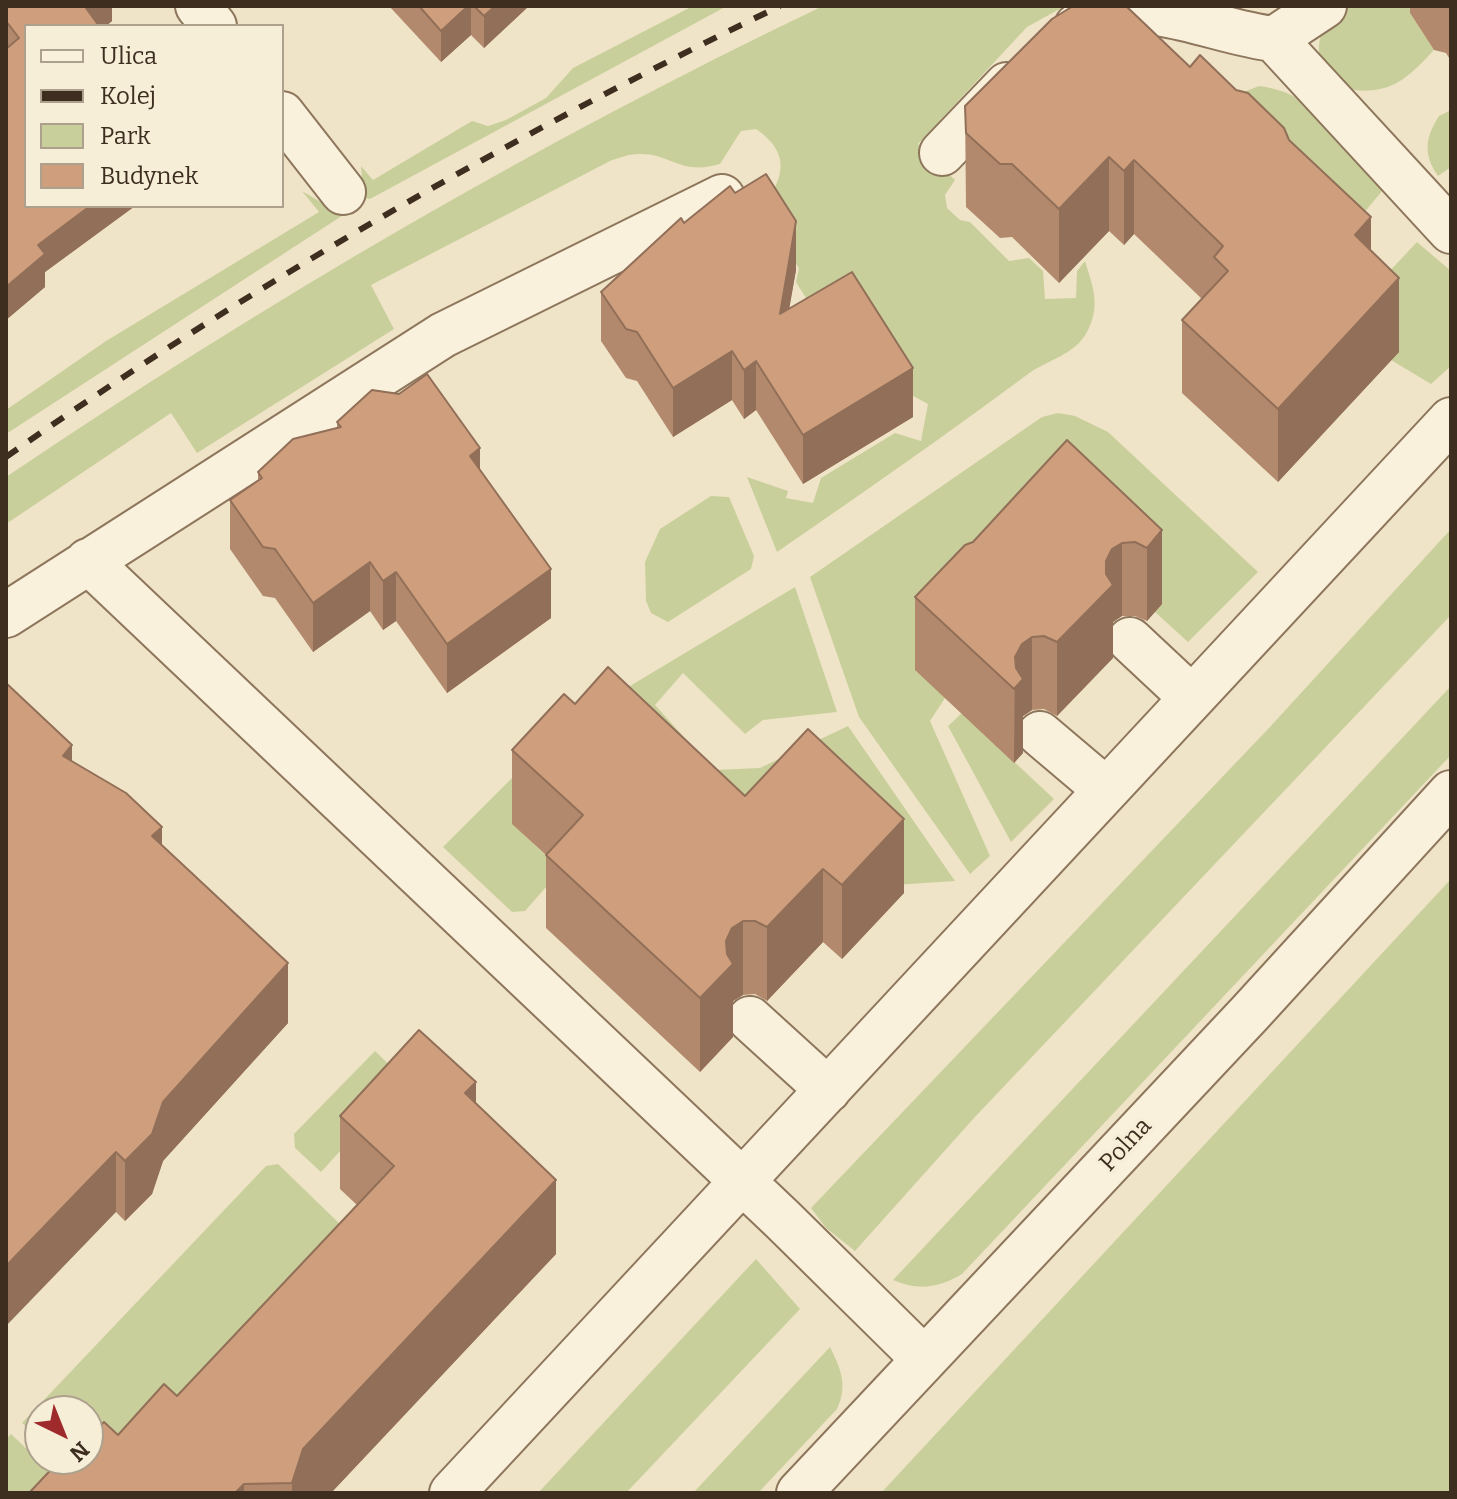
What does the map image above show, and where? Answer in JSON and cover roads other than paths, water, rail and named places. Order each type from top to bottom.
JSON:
[{"type":"street","points":[[198,6],[212,24]]},
{"type":"street","points":[[1274,39],[1324,6]]},
{"type":"street","points":[[942,153],[1041,50],[1073,28],[1106,14],[1151,12],[1240,35],[1274,39],[1445,212]]},
{"type":"street","points":[[284,117],[343,192]]},
{"type":"street","points":[[6,615],[443,335],[722,197]]},
{"type":"street","points":[[452,1493],[1451,420]]},
{"type":"street","points":[[88,561],[743,1182],[924,1359]]},
{"type":"street","points":[[1130,640],[1192,698]]},
{"type":"street","points":[[1040,734],[1105,789]]},
{"type":"street","name":"Polna","points":[[799,1493],[1250,1013],[1451,793]]},
{"type":"street","points":[[750,1019],[828,1090]]},
{"type":"railway","points":[[6,457],[192,333],[384,216],[581,107],[780,6]]}]
